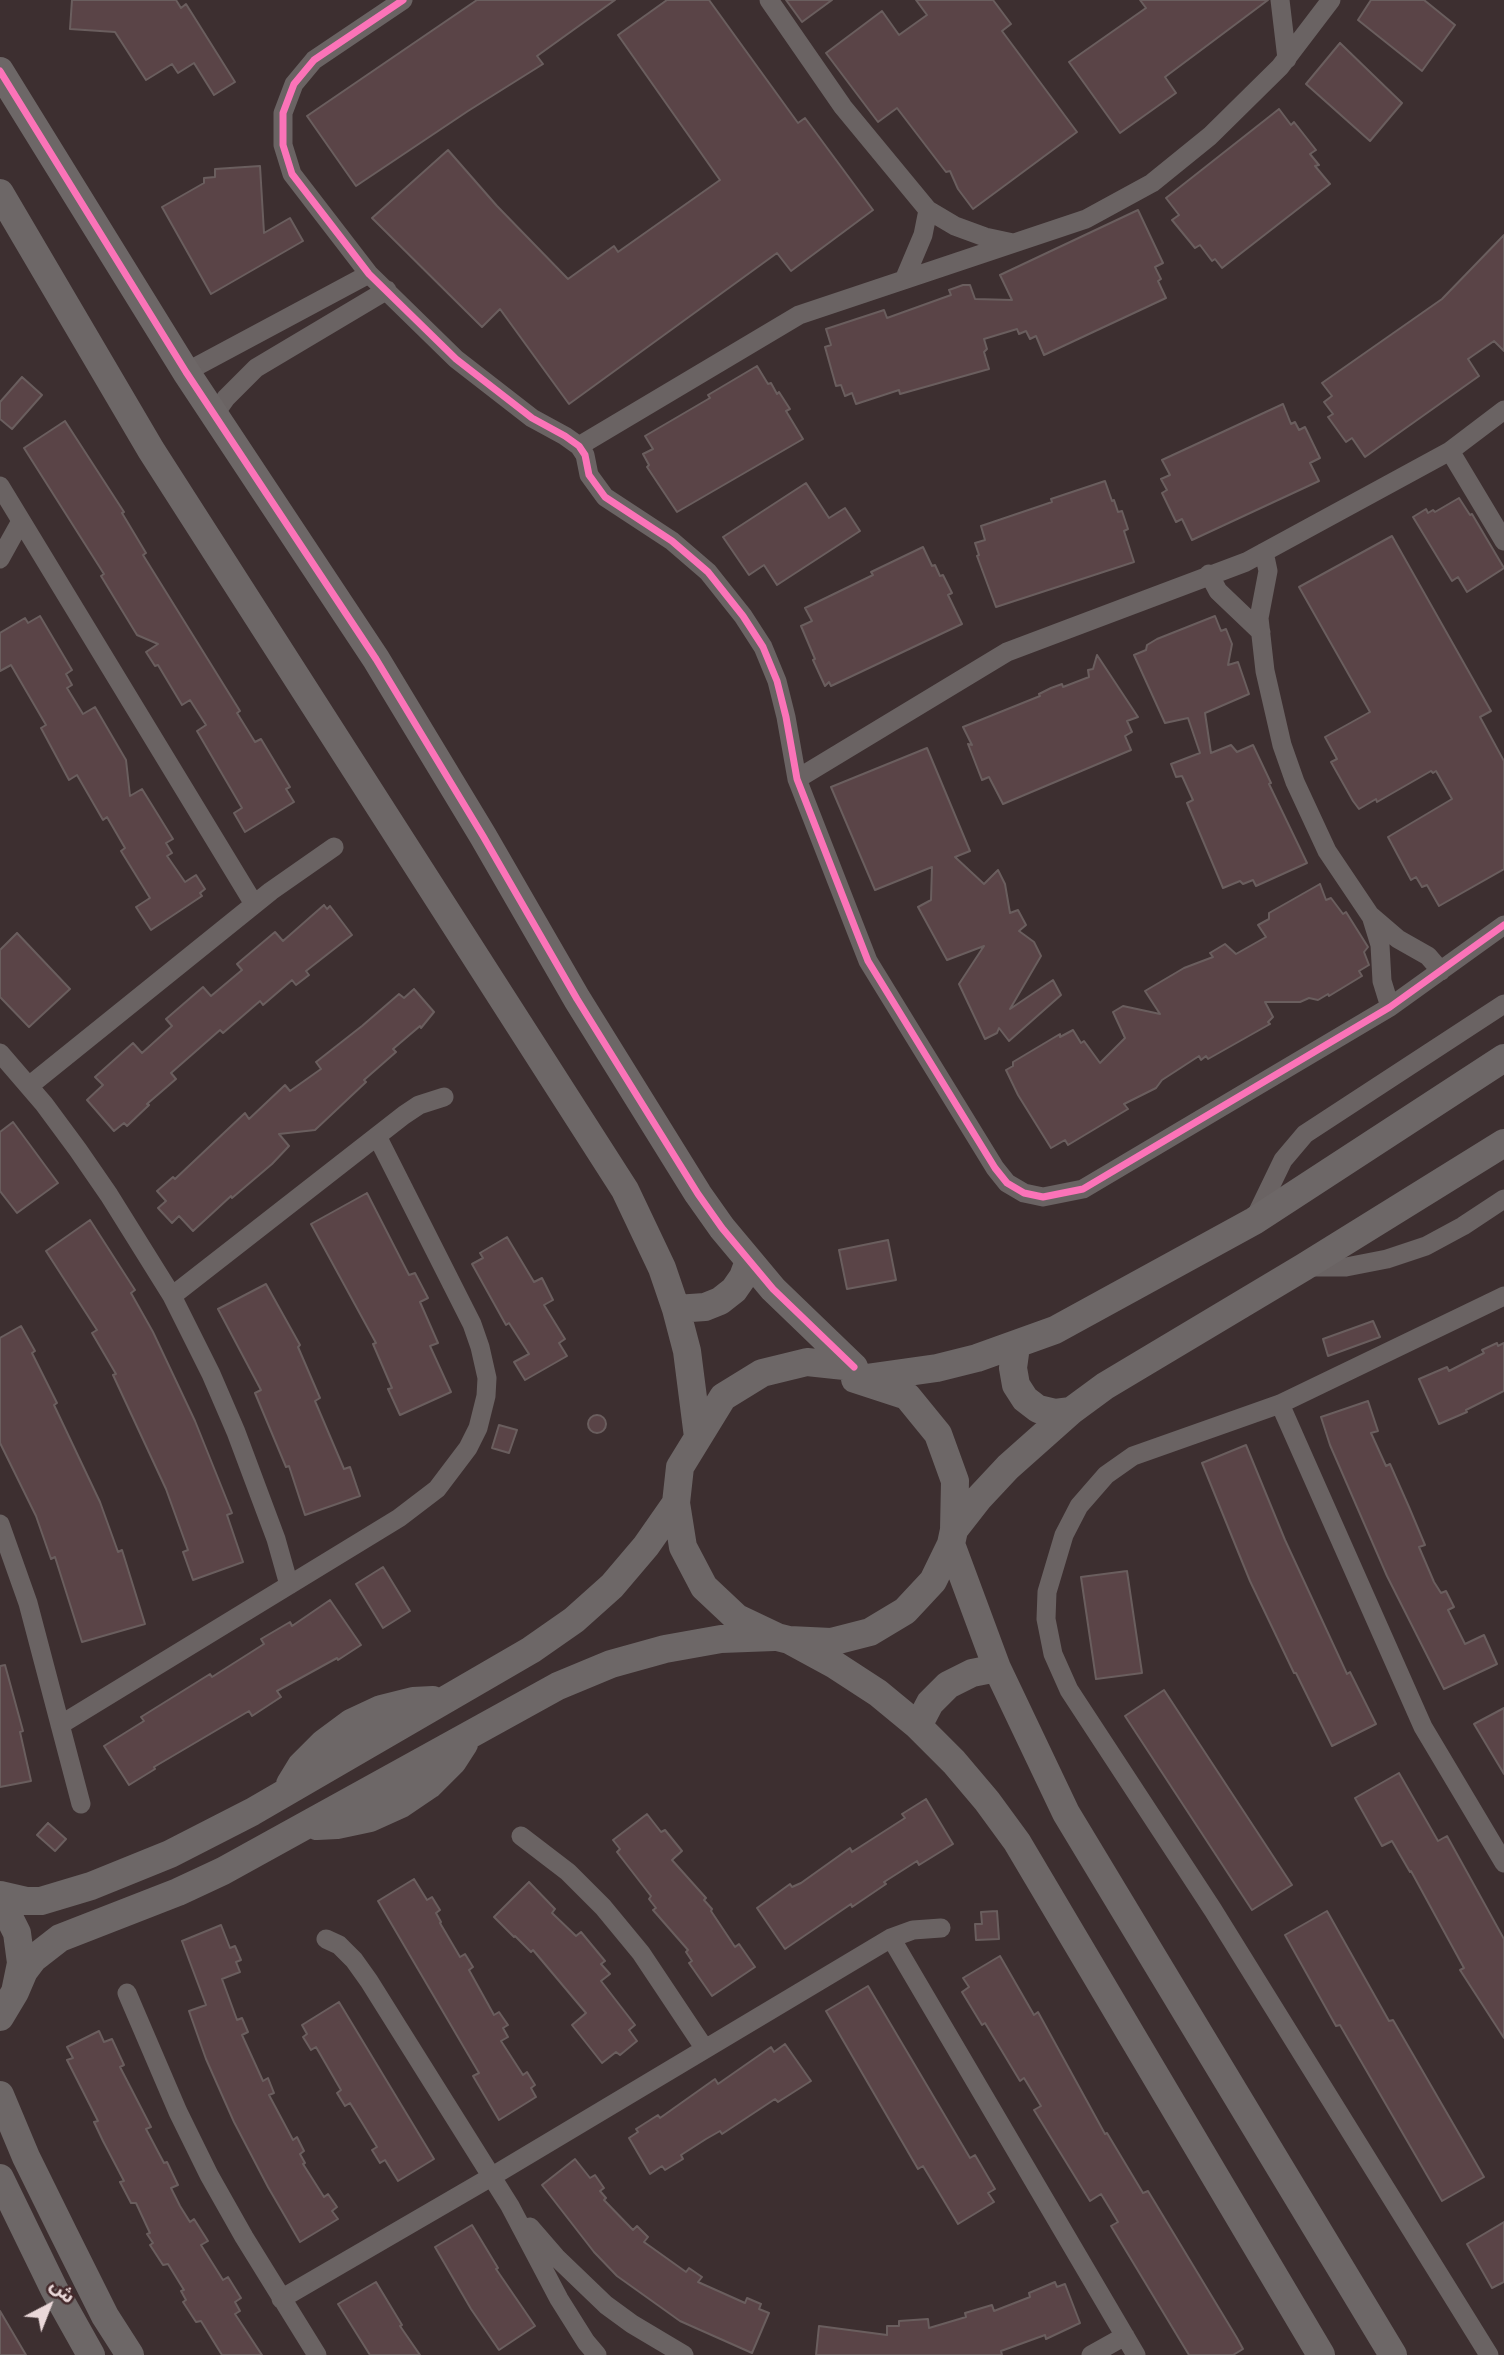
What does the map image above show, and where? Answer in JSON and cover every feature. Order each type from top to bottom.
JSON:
[{"type":"street","points":[[403,0],[314,60],[294,84],[283,113],[283,145],[292,174],[369,274],[456,359],[532,418],[579,446],[585,455],[589,475],[604,496],[690,556],[708,572],[743,616],[763,647],[777,681],[797,779],[869,961],[995,1168],[1007,1183],[1024,1193],[1043,1197],[1083,1189],[1390,1007],[1504,925]]},
{"type":"street","points":[[769,0],[843,107],[928,210],[955,226],[1016,244]]},
{"type":"street","points":[[1280,0],[1287,59]]},
{"type":"street","points":[[579,446],[799,315],[1086,219],[1152,183],[1210,136],[1287,59],[1331,0]]},
{"type":"street","points":[[0,71],[186,372],[376,659],[577,999],[675,1158],[722,1228],[749,1261],[799,1317],[855,1373],[937,1368],[1016,1346],[1055,1330],[1254,1221],[1504,1058]]},
{"type":"street","points":[[0,193],[151,450],[625,1190],[662,1268],[676,1309],[687,1351],[698,1437]]},
{"type":"street","points":[[904,280],[923,235],[928,210]]},
{"type":"street","points":[[186,372],[369,274]]},
{"type":"street","points":[[214,415],[226,398],[256,368],[387,290]]},
{"type":"street","points":[[797,779],[1007,652],[1246,562],[1450,451],[1504,410]]},
{"type":"street","points":[[1450,451],[1504,541]]},
{"type":"street","points":[[0,486],[254,904]]},
{"type":"street","points":[[0,559],[21,521]]},
{"type":"street","points":[[1264,552],[1268,571],[1259,618],[1273,708],[1295,782],[1327,851],[1370,915],[1380,945],[1382,981],[1390,1007]]},
{"type":"street","points":[[1209,574],[1225,598],[1261,632]]},
{"type":"street","points":[[29,1086],[254,904],[334,848]]},
{"type":"street","points":[[1370,915],[1398,939],[1428,956],[1441,971]]},
{"type":"street","points":[[1254,1221],[1283,1160],[1305,1134],[1504,1004]]},
{"type":"street","points":[[0,1053],[29,1086],[109,1195],[172,1296],[236,1432],[276,1539],[289,1585]]},
{"type":"street","points":[[172,1296],[419,1105],[444,1097]]},
{"type":"street","points":[[60,1725],[400,1518],[437,1489],[468,1448],[483,1413],[486,1371],[472,1324],[377,1136]]},
{"type":"street","points":[[0,2017],[24,1970],[33,1959],[60,1938],[178,1892],[223,1871],[558,1686],[611,1664],[665,1649],[721,1639],[831,1642],[870,1632],[905,1611],[933,1581],[952,1537],[979,1498],[1008,1467],[1071,1411],[1105,1387],[1504,1143]]},
{"type":"street","points":[[1304,1267],[1346,1267],[1400,1255],[1438,1239],[1504,1199]]},
{"type":"street","points":[[676,1309],[705,1307],[720,1301],[734,1290],[749,1261]]},
{"type":"street","points":[[1489,2355],[1213,1910],[1069,1690],[1053,1654],[1046,1619],[1047,1592],[1064,1535],[1079,1507],[1105,1475],[1133,1456],[1280,1404],[1504,1296]]},
{"type":"street","points":[[1016,1346],[1013,1368],[1016,1385],[1025,1399],[1038,1409],[1055,1413],[1071,1411]]},
{"type":"street","points":[[1321,2355],[1017,1842],[987,1801],[954,1762],[918,1726],[878,1693],[835,1665],[737,1618],[704,1587],[683,1547],[676,1503],[680,1467],[723,1397],[762,1373],[807,1362],[855,1373],[907,1396],[939,1434],[955,1481],[952,1537],[997,1668],[1066,1813],[1393,2355]]},
{"type":"street","points":[[1280,1404],[1423,1727],[1504,1863]]},
{"type":"street","points":[[0,1895],[26,1901],[41,1901],[92,1886],[170,1854],[283,1794],[531,1650],[574,1620],[612,1586],[646,1546],[676,1503]]},
{"type":"street","points":[[0,1524],[28,1604],[81,1804]]},
{"type":"street","points":[[918,1726],[930,1703],[948,1685],[972,1673],[997,1668]]},
{"type":"street","points":[[283,1794],[317,1750],[351,1723],[381,1709],[413,1701],[446,1699]]},
{"type":"street","points":[[415,1717],[438,1753]]},
{"type":"street","points":[[303,1827],[337,1825],[370,1818],[401,1804],[437,1777],[453,1761],[472,1734]]},
{"type":"street","points":[[308,1779],[329,1813]]},
{"type":"street","points":[[521,1836],[568,1872],[603,1907],[641,1953],[705,2049]]},
{"type":"street","points":[[0,1904],[17,1933],[22,1963],[15,1992]]},
{"type":"street","points":[[281,2299],[891,1938],[912,1930],[941,1928]]},
{"type":"street","points":[[891,1938],[1136,2355]]},
{"type":"street","points":[[326,1939],[339,1945],[369,1981],[510,2206],[559,2298],[597,2355]]},
{"type":"street","points":[[127,1993],[178,2112],[209,2175],[317,2355]]},
{"type":"street","points":[[0,2095],[26,2157],[105,2316],[131,2355]]},
{"type":"street","points":[[0,2178],[54,2289],[92,2355]]},
{"type":"street","points":[[510,2206],[556,2257],[606,2305],[684,2355]]},
{"type":"street","points":[[1091,2355],[1125,2336]]},
{"type":"building","points":[[72,0],[176,0],[181,8],[186,4],[235,82],[214,95],[194,63],[178,73],[172,64],[146,80],[115,32],[70,29]]},
{"type":"building","points":[[477,0],[615,0],[537,56],[543,64],[356,186],[307,116]]},
{"type":"building","points":[[667,0],[709,0],[798,123],[805,118],[873,210],[791,271],[777,253],[569,404],[500,309],[482,327],[372,218],[448,150],[497,206],[568,279],[614,246],[618,252],[720,180],[618,35]]},
{"type":"building","points":[[786,0],[832,0],[802,22]]},
{"type":"building","points":[[916,0],[993,0],[1011,24],[1002,31],[1077,132],[973,209],[958,189],[950,171],[946,172],[897,108],[878,122],[826,53],[882,11],[899,35],[927,15]]},
{"type":"building","points":[[1140,0],[1268,0],[1165,77],[1176,93],[1120,133],[1069,62],[1146,8]]},
{"type":"building","points":[[1371,0],[1424,0],[1455,25],[1422,71],[1358,20]]},
{"type":"building","points":[[1340,43],[1402,103],[1370,141],[1306,84]]},
{"type":"building","points":[[1279,109],[1291,125],[1294,122],[1316,150],[1310,154],[1319,165],[1315,166],[1330,184],[1222,268],[1215,259],[1212,261],[1200,245],[1195,248],[1172,220],[1179,215],[1166,198]]},
{"type":"building","points":[[260,166],[264,233],[290,218],[303,241],[211,294],[162,207],[204,183],[204,178],[215,177],[215,169]]},
{"type":"building","points":[[1138,210],[1163,263],[1155,267],[1166,298],[1044,355],[1036,336],[1030,339],[1026,331],[1019,334],[1017,329],[984,339],[987,349],[984,352],[989,369],[900,394],[899,390],[856,404],[852,393],[845,396],[841,385],[836,386],[825,347],[831,345],[826,329],[884,310],[887,318],[951,295],[949,290],[963,285],[970,285],[975,299],[1012,300],[1000,275]]},
{"type":"building","points":[[1504,235],[1504,351],[1494,341],[1468,359],[1479,376],[1365,457],[1352,438],[1346,442],[1328,417],[1333,414],[1324,402],[1332,396],[1322,383],[1442,299]]},
{"type":"building","points":[[757,366],[768,384],[771,383],[777,394],[779,392],[790,409],[786,411],[803,439],[677,512],[647,467],[649,465],[643,454],[653,449],[645,436],[710,398],[708,395]]},
{"type":"building","points":[[22,377],[42,395],[12,429],[0,419],[0,402]]},
{"type":"building","points":[[1283,404],[1291,424],[1295,422],[1299,430],[1305,427],[1320,458],[1310,463],[1319,481],[1192,540],[1182,519],[1176,522],[1162,493],[1167,490],[1161,479],[1170,475],[1162,460]]},
{"type":"building","points":[[65,421],[124,512],[122,513],[146,553],[143,555],[240,711],[237,713],[255,742],[261,739],[290,787],[286,789],[294,802],[245,832],[234,813],[242,808],[197,731],[206,725],[190,700],[182,705],[158,665],[155,666],[146,652],[158,644],[137,635],[101,576],[104,574],[24,448]]},
{"type":"building","points":[[1105,481],[1118,512],[1122,511],[1128,529],[1124,531],[1134,562],[996,607],[977,556],[979,555],[975,543],[985,540],[981,526]]},
{"type":"building","points":[[806,483],[829,518],[845,508],[860,531],[777,585],[764,565],[749,575],[723,537]]},
{"type":"building","points":[[1459,498],[1470,515],[1472,514],[1504,568],[1467,592],[1458,577],[1452,581],[1413,517],[1426,509],[1428,513],[1433,510],[1435,512]]},
{"type":"building","points":[[1392,536],[1491,711],[1480,717],[1504,761],[1504,869],[1439,906],[1427,885],[1422,887],[1416,877],[1411,880],[1388,837],[1452,799],[1436,771],[1431,771],[1377,802],[1376,799],[1359,809],[1353,801],[1331,762],[1337,759],[1325,737],[1370,712],[1299,587]]},
{"type":"building","points":[[923,547],[932,566],[935,565],[940,576],[943,575],[952,593],[948,595],[962,624],[831,686],[829,682],[825,686],[801,626],[812,621],[805,608]]},
{"type":"building","points":[[40,616],[72,670],[66,674],[72,685],[67,688],[83,714],[95,707],[126,760],[130,796],[142,789],[173,839],[166,843],[172,853],[167,856],[185,882],[196,875],[205,889],[200,893],[202,896],[151,930],[136,907],[150,898],[121,851],[125,848],[107,817],[103,820],[77,775],[69,780],[41,728],[46,725],[11,665],[0,671],[0,633],[25,618],[28,623]]},
{"type":"building","points":[[1215,616],[1221,631],[1226,629],[1232,644],[1228,665],[1238,662],[1249,694],[1205,713],[1211,753],[1231,745],[1237,752],[1253,745],[1307,863],[1256,886],[1253,880],[1243,884],[1240,881],[1223,888],[1187,803],[1193,800],[1182,776],[1176,777],[1171,764],[1200,753],[1188,718],[1165,723],[1134,655],[1146,650],[1147,645],[1157,639]]},
{"type":"building","points":[[1097,655],[1138,717],[1127,721],[1132,732],[1125,736],[1131,750],[1003,804],[989,777],[982,780],[968,744],[972,745],[963,727],[1040,696],[1039,694],[1051,688],[1062,684],[1063,687],[1089,677],[1088,670],[1093,669]]},
{"type":"building","points":[[927,748],[970,851],[955,857],[984,884],[998,870],[1005,884],[1010,913],[1018,910],[1026,925],[1019,931],[1034,942],[1041,956],[1010,1009],[1053,980],[1061,995],[1009,1041],[999,1028],[997,1033],[985,1039],[959,984],[984,946],[947,960],[918,907],[931,900],[932,867],[875,890],[831,787]]},
{"type":"building","points":[[1320,884],[1326,900],[1331,898],[1343,914],[1346,912],[1368,947],[1364,952],[1369,965],[1359,971],[1362,976],[1318,1000],[1309,998],[1300,1002],[1265,1002],[1273,1017],[1268,1022],[1270,1024],[1208,1059],[1206,1056],[1201,1060],[1199,1056],[1162,1080],[1156,1088],[1124,1104],[1128,1109],[1068,1145],[1065,1140],[1051,1148],[1006,1070],[1013,1066],[1013,1062],[1060,1034],[1060,1037],[1073,1030],[1100,1063],[1125,1038],[1113,1012],[1123,1006],[1160,1014],[1145,991],[1184,968],[1213,957],[1210,953],[1225,944],[1236,954],[1266,937],[1258,925],[1269,919],[1269,913]]},
{"type":"building","points":[[324,905],[327,909],[330,906],[352,935],[306,971],[309,975],[296,985],[292,980],[263,1005],[260,1001],[223,1033],[220,1030],[171,1073],[176,1079],[127,1126],[124,1123],[114,1131],[87,1100],[103,1085],[95,1077],[133,1043],[142,1053],[172,1026],[166,1019],[203,987],[211,996],[242,970],[237,964],[275,932],[283,941]]},
{"type":"building","points":[[17,933],[70,989],[29,1027],[0,997],[0,950]]},
{"type":"building","points":[[414,989],[434,1012],[421,1028],[420,1026],[393,1049],[396,1052],[315,1130],[279,1134],[289,1146],[272,1164],[232,1198],[231,1196],[193,1231],[179,1216],[172,1223],[158,1208],[166,1201],[157,1191],[173,1177],[175,1179],[245,1113],[249,1119],[285,1085],[290,1091],[321,1069],[316,1062],[399,994],[404,998]]},
{"type":"building","points":[[13,1122],[58,1183],[17,1213],[0,1191],[0,1132]]},
{"type":"building","points":[[367,1193],[409,1275],[415,1273],[428,1298],[420,1302],[438,1343],[430,1346],[451,1392],[400,1415],[388,1389],[392,1388],[373,1344],[376,1343],[311,1224]]},
{"type":"building","points":[[90,1220],[135,1290],[131,1293],[153,1332],[195,1421],[232,1513],[227,1515],[243,1562],[193,1580],[183,1552],[188,1550],[166,1489],[113,1375],[116,1374],[92,1333],[97,1330],[46,1251]]},
{"type":"building","points":[[507,1237],[534,1282],[542,1278],[553,1300],[544,1305],[565,1339],[559,1343],[567,1356],[525,1380],[514,1362],[529,1354],[509,1323],[506,1325],[472,1264],[483,1258],[480,1253]]},
{"type":"building","points":[[888,1240],[896,1280],[847,1289],[839,1250]]},
{"type":"building","points":[[266,1284],[300,1345],[298,1347],[320,1398],[315,1401],[344,1469],[350,1467],[360,1496],[305,1515],[289,1466],[286,1467],[255,1393],[261,1390],[218,1309]]},
{"type":"building","points":[[1373,1321],[1380,1337],[1328,1356],[1323,1339]]},
{"type":"building","points":[[21,1326],[35,1351],[32,1353],[57,1403],[54,1405],[100,1502],[118,1552],[122,1550],[145,1624],[82,1642],[55,1557],[51,1559],[36,1516],[0,1443],[0,1338]]},
{"type":"building","points":[[1497,1343],[1498,1346],[1504,1343],[1504,1391],[1439,1424],[1419,1379],[1447,1367],[1449,1371]]},
{"type":"building","points":[[1368,1401],[1378,1431],[1371,1433],[1386,1466],[1390,1464],[1409,1507],[1425,1545],[1419,1547],[1434,1582],[1441,1593],[1446,1591],[1454,1607],[1448,1610],[1465,1644],[1484,1635],[1497,1664],[1444,1689],[1387,1576],[1330,1445],[1321,1417]]},
{"type":"building","points":[[593,1415],[601,1415],[606,1424],[604,1431],[593,1433],[588,1428],[588,1420]]},
{"type":"building","points":[[499,1425],[517,1430],[509,1453],[492,1448]]},
{"type":"building","points":[[1246,1445],[1285,1540],[1347,1674],[1350,1672],[1376,1724],[1332,1746],[1250,1581],[1202,1463]]},
{"type":"building","points":[[383,1567],[410,1611],[383,1628],[356,1584]]},
{"type":"building","points":[[1127,1571],[1142,1673],[1096,1679],[1081,1577]]},
{"type":"building","points":[[330,1600],[361,1645],[338,1660],[337,1658],[277,1691],[281,1697],[252,1716],[249,1711],[154,1767],[155,1769],[129,1785],[104,1746],[144,1721],[141,1717],[264,1644],[261,1639],[290,1622],[292,1626]]},
{"type":"building","points":[[5,1665],[23,1731],[20,1732],[31,1781],[0,1787],[0,1666]]},
{"type":"building","points":[[1164,1690],[1292,1885],[1252,1910],[1125,1716]]},
{"type":"building","points":[[1504,1708],[1504,1774],[1474,1724]]},
{"type":"building","points":[[1399,1773],[1438,1841],[1447,1836],[1504,1939],[1504,2038],[1460,1970],[1464,1968],[1411,1871],[1392,1841],[1382,1846],[1355,1798]]},
{"type":"building","points":[[926,1799],[953,1844],[919,1865],[917,1861],[852,1907],[851,1904],[785,1949],[757,1908],[790,1884],[792,1887],[801,1883],[850,1848],[852,1852],[905,1818],[902,1814]]},
{"type":"building","points":[[647,1814],[661,1832],[665,1830],[682,1851],[672,1860],[706,1898],[704,1900],[735,1947],[739,1944],[755,1967],[712,1996],[689,1963],[692,1961],[686,1952],[688,1950],[653,1910],[656,1908],[649,1899],[651,1896],[617,1852],[620,1849],[613,1840]]},
{"type":"building","points":[[48,1823],[66,1839],[55,1851],[37,1835]]},
{"type":"building","points":[[414,1879],[427,1900],[432,1897],[440,1910],[436,1913],[440,1923],[460,1957],[465,1954],[473,1967],[469,1970],[494,2015],[499,2012],[508,2025],[503,2028],[508,2037],[501,2041],[523,2075],[527,2072],[535,2085],[531,2088],[536,2097],[499,2120],[473,2076],[479,2073],[378,1901]]},
{"type":"building","points":[[529,1882],[555,1909],[552,1913],[576,1936],[581,1932],[605,1961],[601,1964],[610,1974],[601,1981],[635,2025],[629,2030],[637,2041],[620,2055],[616,2052],[602,2063],[572,2025],[586,2013],[533,1950],[531,1952],[494,1917]]},
{"type":"building","points":[[997,1911],[999,1939],[976,1940],[975,1924],[982,1924],[981,1912]]},
{"type":"building","points":[[1327,1911],[1389,2021],[1393,2020],[1484,2177],[1442,2201],[1340,2025],[1336,2026],[1285,1935]]},
{"type":"building","points":[[221,1925],[230,1948],[235,1946],[241,1960],[236,1962],[240,1972],[222,1979],[237,2020],[242,2018],[248,2032],[242,2035],[263,2081],[268,2078],[274,2093],[269,2095],[293,2140],[297,2137],[304,2151],[300,2154],[305,2163],[303,2164],[324,2197],[328,2194],[337,2207],[332,2211],[338,2219],[300,2242],[234,2122],[206,2059],[189,2011],[206,2005],[182,1941]]},
{"type":"building","points":[[1000,1956],[1034,2015],[1038,2012],[1105,2134],[1107,2133],[1143,2193],[1148,2191],[1243,2349],[1233,2355],[1189,2355],[1111,2226],[1118,2222],[1101,2194],[1090,2201],[1034,2110],[1041,2106],[1024,2078],[1020,2081],[985,2023],[982,2025],[962,1992],[969,1987],[963,1978]]},
{"type":"building","points":[[868,1986],[970,2158],[975,2155],[995,2189],[988,2193],[994,2202],[958,2224],[923,2166],[918,2169],[826,2011]]},
{"type":"building","points":[[339,2002],[434,2159],[398,2181],[385,2160],[380,2163],[372,2150],[377,2147],[350,2103],[345,2106],[337,2093],[341,2090],[316,2047],[311,2050],[303,2037],[307,2034],[302,2025]]},
{"type":"building","points":[[99,2031],[104,2042],[112,2039],[124,2065],[120,2067],[151,2127],[146,2129],[178,2185],[171,2188],[190,2222],[194,2219],[208,2241],[201,2245],[223,2280],[228,2277],[241,2298],[235,2302],[240,2311],[235,2314],[262,2355],[222,2355],[201,2321],[196,2322],[183,2302],[186,2300],[181,2291],[184,2290],[168,2264],[163,2265],[150,2245],[153,2243],[147,2234],[150,2233],[136,2203],[131,2203],[120,2182],[124,2181],[94,2122],[98,2121],[67,2060],[73,2058],[67,2047]]},
{"type":"building","points":[[785,2044],[811,2081],[778,2102],[775,2099],[722,2134],[720,2131],[706,2139],[681,2155],[683,2159],[665,2170],[662,2166],[650,2174],[629,2138],[638,2132],[636,2129],[658,2115],[660,2118],[715,2079],[718,2084],[771,2047],[774,2052]]},
{"type":"building","points":[[575,2159],[590,2178],[595,2175],[604,2188],[600,2191],[606,2198],[604,2200],[633,2230],[637,2226],[648,2237],[644,2242],[686,2272],[689,2268],[702,2277],[698,2282],[745,2303],[747,2298],[761,2304],[759,2309],[769,2313],[752,2353],[680,2321],[617,2276],[594,2252],[542,2185]]},
{"type":"building","points":[[1504,2222],[1504,2282],[1492,2288],[1467,2244]]},
{"type":"building","points":[[472,2225],[498,2268],[496,2269],[535,2326],[499,2350],[471,2309],[435,2247]]},
{"type":"building","points":[[376,2282],[402,2325],[400,2326],[420,2355],[370,2355],[338,2304]]},
{"type":"building","points":[[1055,2282],[1057,2287],[1065,2284],[1080,2323],[1046,2339],[1045,2335],[1001,2351],[1002,2355],[816,2355],[819,2326],[887,2335],[887,2326],[899,2326],[899,2321],[928,2319],[929,2328],[966,2317],[965,2313],[992,2305],[994,2311],[1030,2297],[1029,2293]]},
{"type":"building","points":[[0,2311],[26,2355],[0,2355]]},
{"type":"cycle path","points":[[403,0],[314,60],[294,84],[283,113],[283,145],[292,174],[369,274],[456,359],[532,418],[579,446],[585,455],[589,475],[605,497],[672,541],[708,572],[743,616],[763,647],[777,681],[797,779],[868,961],[995,1168],[1007,1183],[1024,1193],[1043,1197],[1083,1189],[1390,1007],[1504,925]]},
{"type":"cycle path","points":[[0,71],[186,372],[376,659],[577,999],[698,1194],[722,1228],[773,1289],[854,1367]]}]
